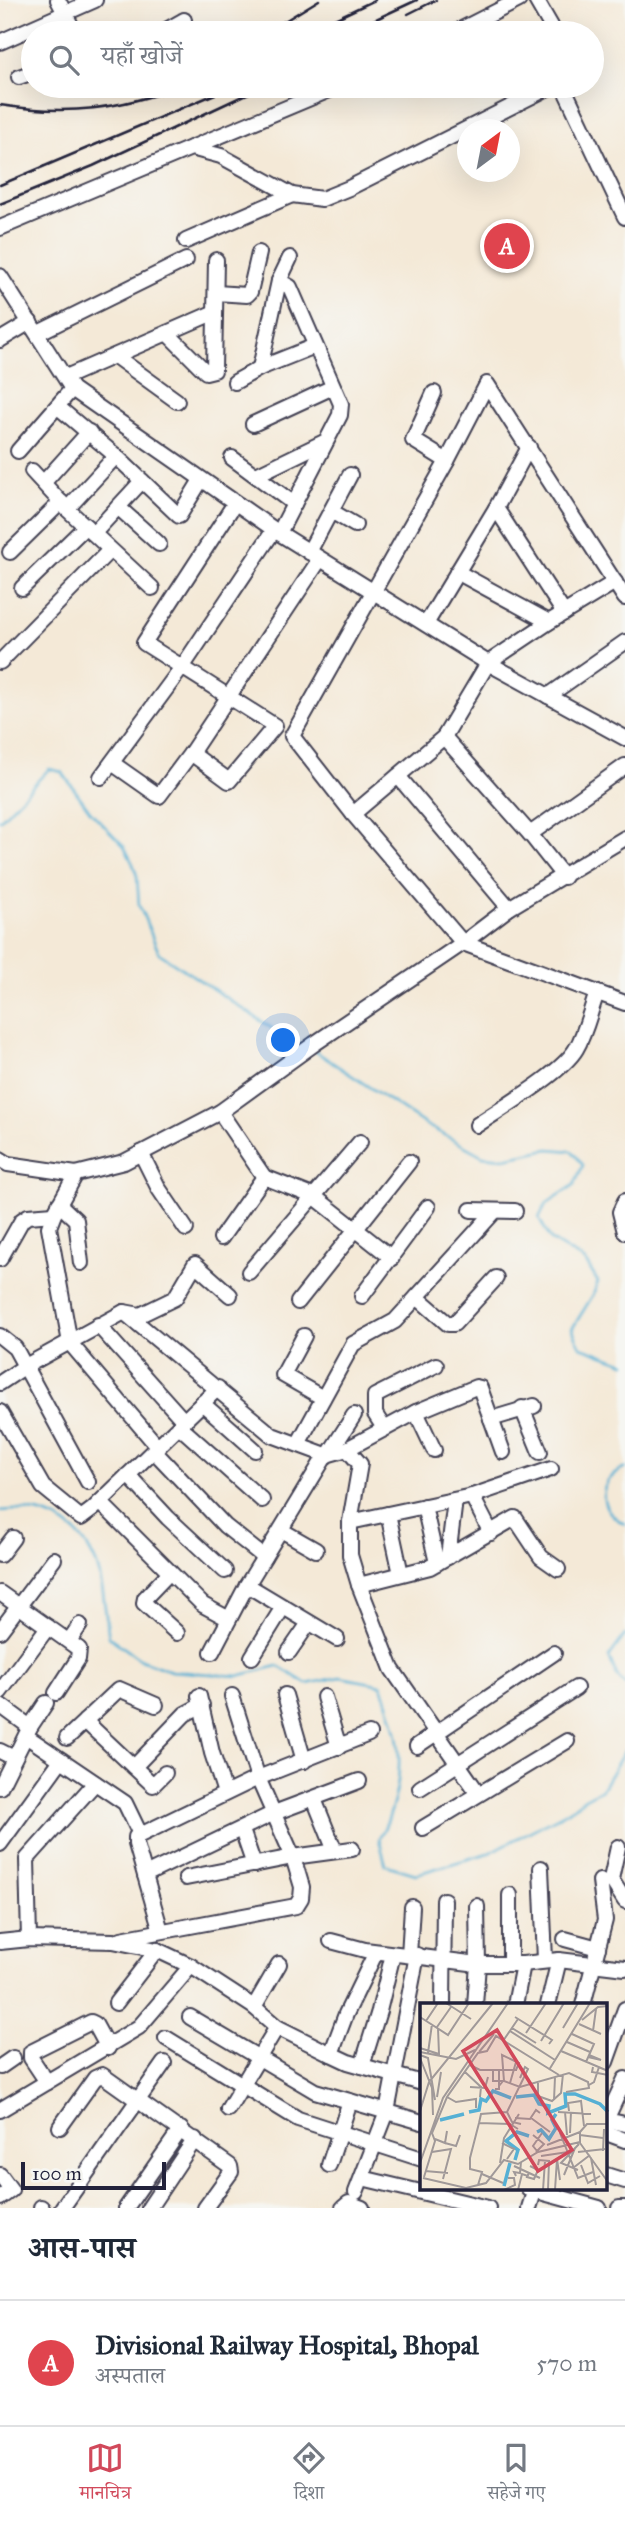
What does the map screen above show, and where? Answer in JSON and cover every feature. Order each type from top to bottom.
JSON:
[{"type":"street","points":[[58,0],[68,21]]},
{"type":"street","points":[[51,21],[95,0]]},
{"type":"street","points":[[478,21],[519,0]]},
{"type":"street","points":[[537,0],[548,21]]},
{"type":"street","points":[[0,42],[21,33]]},
{"type":"street","points":[[0,228],[310,98]]},
{"type":"street","points":[[191,148],[221,156],[292,195],[323,199],[528,98]]},
{"type":"street","points":[[569,98],[625,217]]},
{"type":"street","points":[[186,241],[292,195]]},
{"type":"street","points":[[216,293],[247,295],[259,253]]},
{"type":"street","points":[[260,368],[279,281],[290,258]]},
{"type":"street","points":[[0,340],[34,328],[186,260]]},
{"type":"street","points":[[167,333],[206,372],[215,368],[215,260]]},
{"type":"street","points":[[0,276],[69,383],[201,480],[276,531],[488,663],[625,738]]},
{"type":"street","points":[[101,778],[183,666],[294,504],[340,415],[341,404],[290,287],[279,281]]},
{"type":"street","points":[[19,451],[58,407],[69,383],[115,355],[215,312]]},
{"type":"street","points":[[235,382],[260,368],[315,346]]},
{"type":"street","points":[[115,355],[177,401]]},
{"type":"street","points":[[625,598],[487,384],[447,461],[292,736],[353,814],[463,943],[625,1003]]},
{"type":"street","points":[[253,425],[333,387]]},
{"type":"street","points":[[434,393],[413,440],[447,461]]},
{"type":"street","points":[[58,407],[116,456],[179,516],[201,480]]},
{"type":"street","points":[[44,482],[89,432]]},
{"type":"street","points":[[256,475],[324,442]]},
{"type":"street","points":[[426,624],[496,508],[529,447]]},
{"type":"street","points":[[10,552],[116,456]]},
{"type":"street","points":[[232,458],[294,504]]},
{"type":"street","points":[[32,471],[110,550],[152,588]]},
{"type":"street","points":[[112,762],[159,796],[229,696],[315,555],[331,511],[350,475]]},
{"type":"street","points":[[22,588],[118,507],[142,481]]},
{"type":"street","points":[[191,753],[229,781],[275,726],[144,643],[235,503]]},
{"type":"street","points":[[118,507],[159,544]]},
{"type":"street","points":[[496,508],[564,613]]},
{"type":"street","points":[[331,511],[355,525]]},
{"type":"street","points":[[0,662],[110,550]]},
{"type":"street","points":[[457,572],[549,622]]},
{"type":"street","points":[[353,814],[444,737],[488,663],[615,582]]},
{"type":"street","points":[[548,696],[625,642]]},
{"type":"street","points":[[444,737],[530,834],[564,877]]},
{"type":"street","points":[[530,834],[625,766]]},
{"type":"street","points":[[398,776],[509,908]]},
{"type":"street","points":[[0,1159],[8,1164],[76,1174],[124,1162],[220,1112],[509,908],[625,838]]},
{"type":"street","points":[[477,1125],[566,1061],[581,1038],[597,993]]},
{"type":"street","points":[[220,1112],[264,1177],[315,1197],[392,1258]]},
{"type":"street","points":[[249,1272],[359,1142]]},
{"type":"street","points":[[141,1153],[159,1189],[186,1229]]},
{"type":"street","points":[[298,1302],[409,1162]]},
{"type":"street","points":[[76,1174],[49,1227],[70,1343],[156,1449],[225,1526],[264,1557]]},
{"type":"street","points":[[221,1238],[264,1177]]},
{"type":"street","points":[[625,1201],[620,1212],[625,1231]]},
{"type":"street","points":[[362,1296],[428,1208]]},
{"type":"street","points":[[0,1259],[22,1220],[57,1209],[76,1220],[80,1263]]},
{"type":"street","points":[[471,1210],[515,1211]]},
{"type":"street","points":[[298,1444],[353,1344],[395,1321],[494,1212]]},
{"type":"street","points":[[0,1383],[124,1312],[140,1315],[175,1298],[195,1264],[230,1295]]},
{"type":"street","points":[[417,1297],[448,1324],[454,1324],[496,1278]]},
{"type":"street","points":[[124,1312],[272,1435],[328,1455],[347,1449],[416,1412],[476,1387],[480,1388],[503,1452]]},
{"type":"street","points":[[98,1325],[181,1424],[262,1500]]},
{"type":"street","points":[[0,1336],[15,1348],[88,1482]]},
{"type":"street","points":[[304,1336],[283,1375],[323,1398]]},
{"type":"street","points":[[384,1428],[375,1414],[375,1396],[436,1365]]},
{"type":"street","points":[[0,1412],[48,1492],[81,1518],[218,1388]]},
{"type":"street","points":[[202,1404],[255,1450]]},
{"type":"street","points":[[491,1419],[528,1407],[540,1452]]},
{"type":"street","points":[[416,1412],[434,1450]]},
{"type":"street","points":[[212,1652],[247,1585],[354,1415]]},
{"type":"street","points":[[347,1449],[360,1464],[350,1522],[350,1555],[359,1585],[392,1669],[478,1793]]},
{"type":"street","points":[[350,1522],[472,1496],[551,1469]]},
{"type":"street","points":[[128,1475],[168,1518],[225,1570]]},
{"type":"street","points":[[472,1496],[491,1533]]},
{"type":"street","points":[[442,1560],[455,1500]]},
{"type":"street","points":[[100,1502],[203,1605],[229,1619]]},
{"type":"street","points":[[424,1506],[442,1560]]},
{"type":"street","points":[[388,1514],[401,1574]]},
{"type":"street","points":[[359,1585],[442,1560],[514,1518],[541,1557],[558,1569]]},
{"type":"street","points":[[281,1530],[316,1550]]},
{"type":"street","points":[[0,1555],[13,1538]]},
{"type":"street","points":[[0,1631],[54,1559]]},
{"type":"street","points":[[170,1572],[144,1601],[177,1633]]},
{"type":"street","points":[[247,1585],[337,1639]]},
{"type":"street","points":[[0,1593],[79,1649],[79,1654],[28,1731],[0,1785]]},
{"type":"street","points":[[251,1657],[282,1607]]},
{"type":"street","points":[[289,1652],[309,1623]]},
{"type":"street","points":[[69,1641],[80,1625]]},
{"type":"street","points":[[0,1692],[48,1627]]},
{"type":"street","points":[[417,1746],[554,1654]]},
{"type":"street","points":[[421,1788],[576,1688]]},
{"type":"street","points":[[67,1738],[119,1689],[156,1706]]},
{"type":"street","points":[[285,1695],[304,1761]]},
{"type":"street","points":[[113,1941],[296,1906],[301,1898],[302,1887],[293,1857],[258,1778],[232,1696]]},
{"type":"street","points":[[324,1697],[339,1747]]},
{"type":"street","points":[[134,1767],[200,1701],[225,1793]]},
{"type":"street","points":[[0,1705],[61,1760],[125,1803],[140,1835]]},
{"type":"street","points":[[85,1721],[153,1786],[165,1773]]},
{"type":"street","points":[[161,1931],[135,1840],[140,1835],[258,1778],[369,1734]]},
{"type":"street","points":[[423,1828],[567,1741]]},
{"type":"street","points":[[0,1752],[15,1758]]},
{"type":"street","points":[[0,1844],[61,1760]]},
{"type":"street","points":[[145,1875],[274,1813],[359,1781]]},
{"type":"street","points":[[29,1939],[27,1859],[95,1783]]},
{"type":"street","points":[[314,1799],[335,1851]]},
{"type":"street","points":[[242,1830],[254,1865]]},
{"type":"street","points":[[618,1847],[611,1879],[625,1901]]},
{"type":"street","points":[[186,1878],[293,1857],[352,1849]]},
{"type":"street","points":[[541,1868],[552,1960],[548,2003]]},
{"type":"street","points":[[584,2003],[605,1920],[600,1881]]},
{"type":"street","points":[[510,1895],[517,1964],[515,2003]]},
{"type":"street","points":[[443,2003],[444,1900]]},
{"type":"street","points":[[356,2192],[387,2112],[396,2075],[413,1955],[412,1906]]},
{"type":"street","points":[[475,2003],[478,1964],[477,1906]]},
{"type":"street","points":[[0,1942],[29,1939],[113,1941],[157,1950],[191,1966],[254,2007],[277,2027],[331,2054],[420,2082]]},
{"type":"street","points":[[565,1939],[598,1948]]},
{"type":"street","points":[[331,1941],[376,1952],[478,1964],[517,1964],[552,1960],[625,1968]]},
{"type":"street","points":[[116,2003],[157,1950]]},
{"type":"street","points":[[331,2054],[346,2014],[376,1952]]},
{"type":"street","points":[[362,2066],[393,1954]]},
{"type":"street","points":[[254,2007],[279,1964]]},
{"type":"street","points":[[0,2110],[108,2048],[139,2027],[191,1966]]},
{"type":"street","points":[[608,2056],[625,2009]]},
{"type":"street","points":[[190,2017],[315,2091],[420,2121]]},
{"type":"street","points":[[47,2082],[31,2058],[31,2052],[91,2022],[95,2024],[108,2048]]},
{"type":"street","points":[[228,2109],[257,2056],[277,2027]]},
{"type":"street","points":[[166,2038],[298,2119],[374,2146],[420,2158]]},
{"type":"street","points":[[0,2067],[13,2058]]},
{"type":"street","points":[[62,2208],[164,2063]]},
{"type":"street","points":[[60,2127],[98,2075],[106,2077],[232,2168],[205,2208]]},
{"type":"street","points":[[608,2116],[625,2079]]},
{"type":"street","points":[[330,2165],[350,2101]]},
{"type":"street","points":[[126,2208],[181,2129]]},
{"type":"street","points":[[608,2134],[625,2140]]},
{"type":"street","points":[[149,2208],[195,2139]]},
{"type":"street","points":[[0,2175],[11,2190],[0,2198]]},
{"type":"street","points":[[608,2176],[625,2181]]},
{"type":"street","points":[[362,2178],[470,2206],[488,2208]]},
{"type":"street","points":[[529,2208],[533,2190]]},
{"type":"street","points":[[536,2190],[599,2208]]},
{"type":"street","points":[[343,2208],[349,2203],[362,2208]]},
{"type":"street","points":[[619,2208],[625,2208]]},
{"type":"waterway","points":[[0,820],[49,769],[62,772],[90,811],[124,846],[137,876],[139,905],[159,953],[302,1046]]},
{"type":"waterway","points":[[315,1051],[426,1125],[483,1156],[504,1158],[549,1149],[572,1151],[583,1165],[574,1185],[546,1204],[539,1218],[551,1240],[585,1261],[598,1282],[572,1329],[581,1347],[625,1363]]},
{"type":"waterway","points":[[625,1468],[609,1481],[604,1496],[609,1511],[625,1524]]},
{"type":"waterway","points":[[0,1511],[45,1514],[57,1519],[79,1536],[99,1571],[109,1637],[141,1660],[171,1671],[238,1676],[278,1666],[307,1684],[340,1677],[382,1685],[395,1728],[399,1755],[396,1792],[379,1839],[386,1865],[416,1874],[489,1853],[567,1812],[602,1789],[625,1750]]},
{"type":"waterway","points":[[625,1635],[609,1657],[617,1676],[625,1685]]},
{"type":"railway","points":[[285,21],[319,0]]},
{"type":"railway","points":[[330,21],[375,0]]},
{"type":"railway","points":[[372,21],[417,0]]},
{"type":"railway","points":[[408,14],[436,0]]},
{"type":"railway","points":[[0,105],[71,110],[115,105],[144,98]]},
{"type":"railway","points":[[0,185],[206,98]]},
{"type":"railway","points":[[0,204],[93,166],[238,98]]},
{"type":"place","name":"Divisional Railway Hospital, Bhopal","points":[[507,246]]}]
